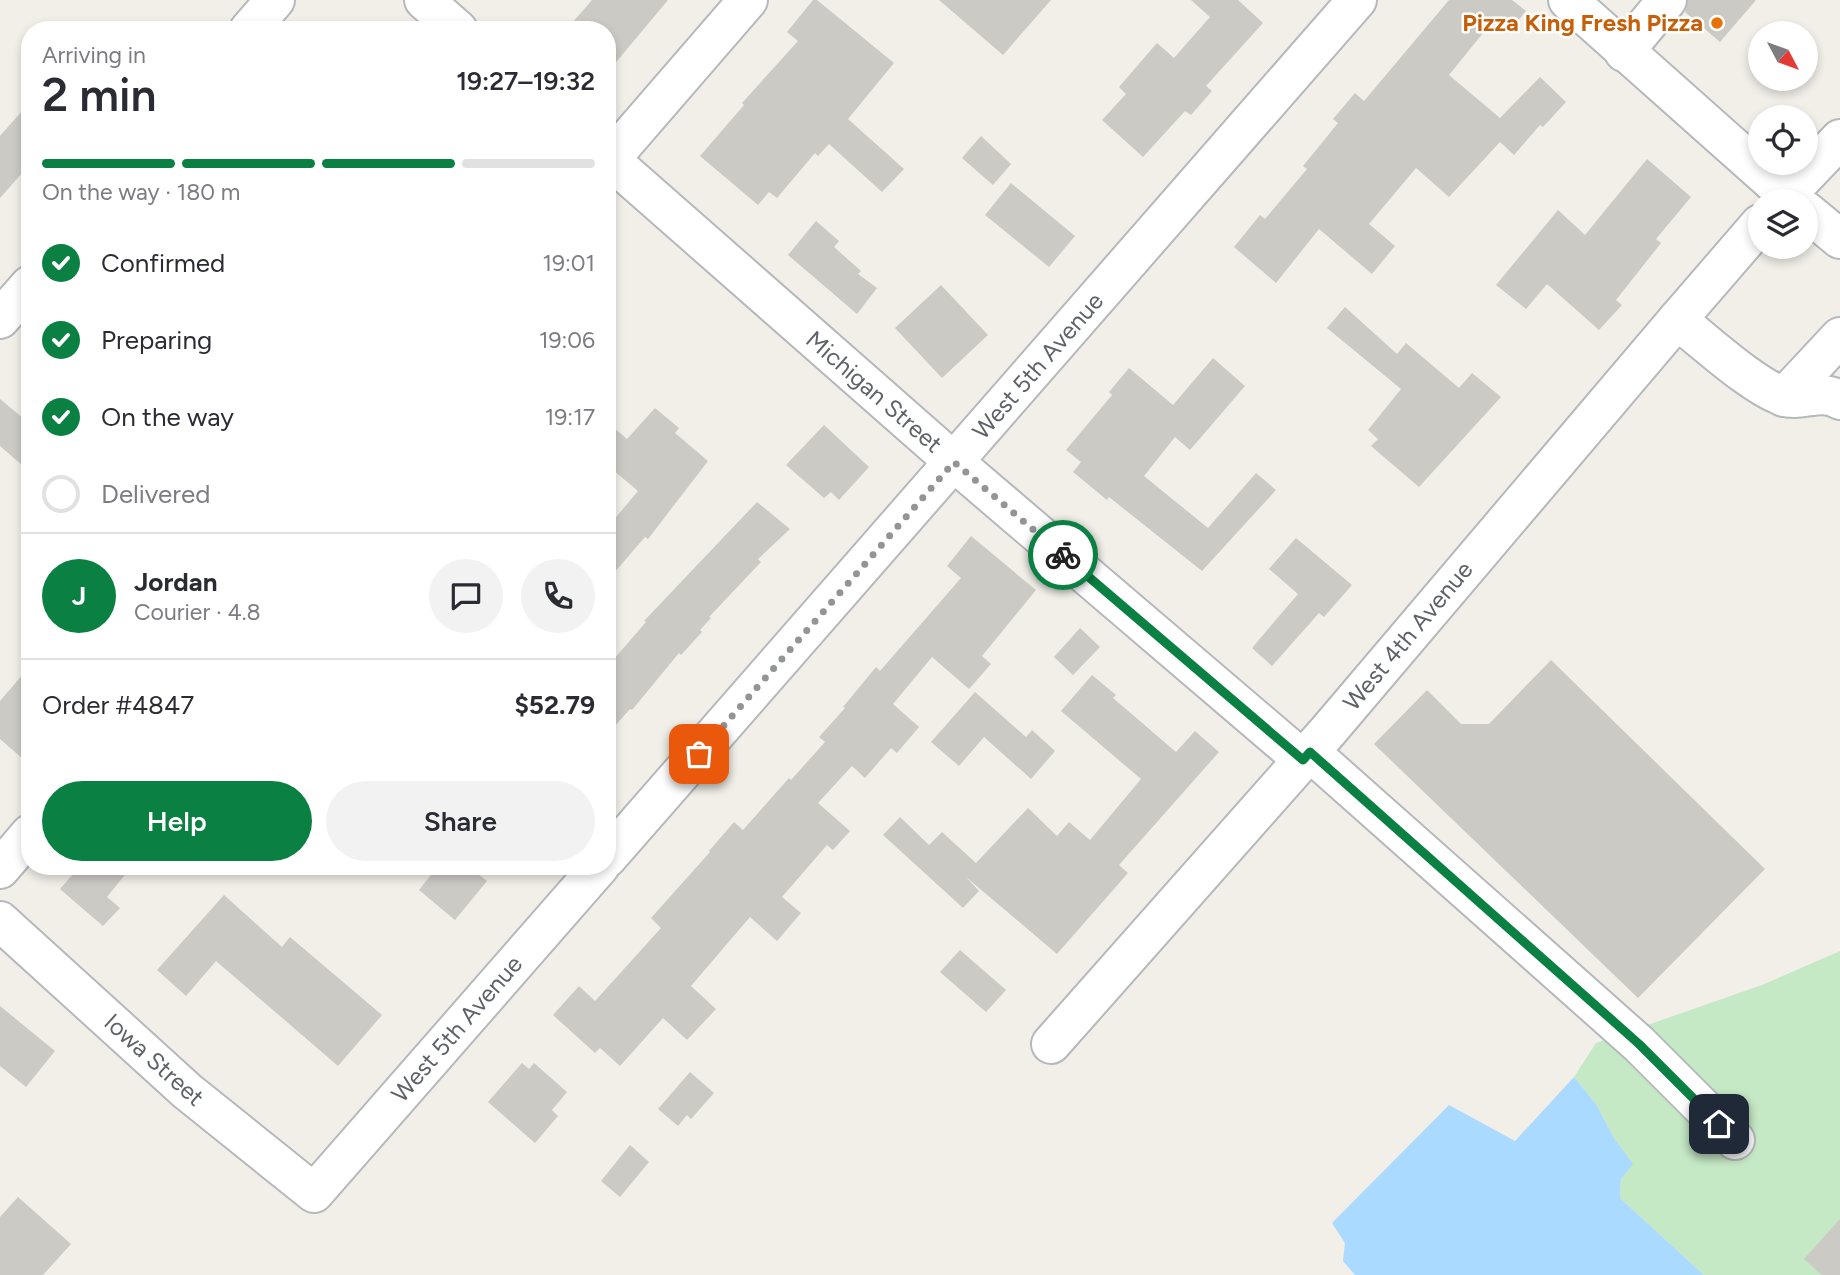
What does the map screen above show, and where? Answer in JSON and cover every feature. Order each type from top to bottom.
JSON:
[{"type":"street","points":[[257,21],[275,0]]},
{"type":"street","points":[[424,0],[448,21]]},
{"type":"street","points":[[616,151],[748,0]]},
{"type":"street","name":"West 5th Avenue","points":[[616,848],[1357,0]]},
{"type":"street","points":[[1568,0],[1777,189]]},
{"type":"street","points":[[1624,52],[1667,0]]},
{"type":"street","points":[[1802,189],[1840,139]]},
{"type":"street","name":"Michigan Street","points":[[616,167],[954,462],[1307,756],[1639,1044],[1735,1140]]},
{"type":"street","points":[[1818,222],[1840,239]]},
{"type":"street","name":"West 4th Avenue","points":[[1051,1044],[1307,756],[1748,239]]},
{"type":"street","points":[[0,319],[21,295]]},
{"type":"street","points":[[1677,320],[1744,372],[1784,397],[1830,394],[1840,400]]},
{"type":"street","points":[[1784,397],[1840,337]]},
{"type":"street","points":[[0,869],[21,844]]},
{"type":"street","name":"West 5th Avenue","points":[[314,1193],[592,875]]},
{"type":"street","name":"Iowa Street","points":[[0,921],[187,1091],[314,1193]]},
{"type":"green space","points":[[1840,951],[1840,1275],[1704,1275],[1620,1198],[1621,1179],[1632,1164],[1596,1104],[1574,1077],[1596,1043],[1762,985]]},
{"type":"water","points":[[1574,1077],[1596,1104],[1614,1138],[1633,1164],[1621,1179],[1620,1198],[1704,1275],[1355,1275],[1343,1261],[1345,1243],[1332,1223],[1449,1105],[1515,1141]]},
{"type":"building","points":[[592,0],[668,0],[616,62],[616,21],[574,21]]},
{"type":"building","points":[[813,0],[817,0],[894,63],[848,119],[904,169],[882,192],[829,144],[818,156],[815,153],[777,198],[769,192],[758,205],[700,156],[744,105],[742,103],[798,41],[787,32]]},
{"type":"building","points":[[939,0],[1051,0],[1003,55]]},
{"type":"building","points":[[1191,0],[1238,0],[1263,23],[1206,86],[1212,91],[1191,115],[1185,111],[1143,157],[1102,120],[1126,94],[1119,87],[1157,43],[1174,58],[1210,17]]},
{"type":"building","points":[[1449,0],[1512,0],[1526,11],[1507,34],[1492,22],[1449,75],[1500,118],[1540,77],[1566,102],[1543,127],[1540,125],[1514,155],[1500,142],[1449,197],[1416,168],[1369,224],[1395,246],[1372,274],[1319,229],[1276,283],[1234,247],[1260,215],[1265,219],[1307,169],[1303,166],[1338,123],[1333,119],[1355,93],[1364,101]]},
{"type":"building","name":"Pizza King Fresh Pizza","points":[[1688,0],[1756,0],[1720,42],[1685,12]]},
{"type":"building","points":[[21,112],[21,174],[0,198],[0,136]]},
{"type":"building","points":[[981,136],[1011,164],[993,185],[962,158]]},
{"type":"building","points":[[1647,159],[1691,197],[1656,239],[1661,243],[1616,300],[1622,305],[1599,330],[1547,284],[1526,309],[1496,285],[1558,210],[1585,235]]},
{"type":"building","points":[[1011,183],[1075,236],[1049,267],[985,215]]},
{"type":"building","points":[[816,221],[839,241],[834,247],[861,271],[858,274],[877,288],[857,314],[788,255]]},
{"type":"building","points":[[941,285],[988,335],[942,378],[895,328]]},
{"type":"building","points":[[1345,307],[1397,354],[1406,343],[1459,388],[1472,373],[1501,397],[1419,487],[1371,446],[1378,439],[1368,430],[1401,389],[1327,328]]},
{"type":"building","points":[[1213,358],[1245,386],[1190,450],[1175,437],[1144,476],[1208,528],[1256,473],[1276,490],[1202,571],[1073,472],[1081,462],[1066,450],[1112,395],[1109,392],[1129,368],[1173,405]]},
{"type":"building","points":[[0,399],[21,416],[21,464],[0,446]]},
{"type":"building","points":[[655,408],[679,428],[675,433],[708,461],[648,539],[645,537],[616,571],[616,517],[638,491],[616,473],[616,430],[627,439]]},
{"type":"building","points":[[824,425],[869,467],[839,500],[831,492],[824,498],[786,465]]},
{"type":"building","points":[[757,502],[790,529],[758,559],[761,562],[709,617],[711,618],[700,630],[702,632],[681,655],[679,653],[632,710],[616,725],[616,657],[646,622],[644,621]]},
{"type":"building","points":[[971,536],[1036,590],[982,656],[991,664],[969,689],[932,657],[893,704],[919,727],[897,753],[891,748],[865,778],[852,766],[818,803],[850,831],[833,850],[827,845],[782,897],[801,913],[777,941],[750,917],[691,986],[716,1009],[687,1040],[663,1018],[620,1066],[600,1048],[595,1053],[553,1015],[579,986],[595,1001],[661,928],[651,918],[734,822],[743,830],[825,742],[819,737],[876,667],[880,671],[961,578],[947,566]]},
{"type":"building","points":[[1296,538],[1352,585],[1324,617],[1319,613],[1272,666],[1252,648],[1298,594],[1269,569]]},
{"type":"building","points":[[1080,628],[1100,647],[1073,675],[1054,657]]},
{"type":"building","points":[[1551,660],[1765,869],[1638,998],[1374,744],[1427,690],[1461,724],[1489,724]]},
{"type":"building","points":[[1092,675],[1116,695],[1113,698],[1176,752],[1195,731],[1219,752],[1119,865],[1128,873],[1057,954],[966,877],[979,891],[963,908],[883,835],[900,817],[929,845],[942,832],[976,863],[1028,808],[1057,836],[1069,822],[1090,840],[1141,779],[1061,711]]},
{"type":"building","points":[[21,676],[21,757],[0,739],[0,701]]},
{"type":"building","points":[[975,692],[1026,737],[1032,730],[1055,751],[1031,779],[984,737],[959,766],[931,742]]},
{"type":"building","points":[[72,875],[125,875],[107,897],[120,908],[103,926],[60,889]]},
{"type":"building","points":[[431,875],[479,875],[487,881],[455,920],[419,890]]},
{"type":"building","points":[[224,895],[282,947],[290,937],[382,1015],[338,1066],[216,961],[186,996],[157,970]]},
{"type":"building","points":[[960,950],[1006,990],[986,1012],[940,972]]},
{"type":"building","points":[[0,1006],[55,1051],[26,1087],[0,1066]]},
{"type":"building","points":[[522,1063],[529,1069],[534,1063],[567,1092],[552,1110],[558,1116],[535,1143],[488,1102]]},
{"type":"building","points":[[690,1072],[714,1093],[691,1119],[687,1115],[678,1126],[658,1109]]},
{"type":"building","points":[[630,1145],[649,1162],[620,1197],[601,1181]]},
{"type":"building","points":[[18,1197],[71,1244],[43,1275],[0,1275],[0,1217]]},
{"type":"building","points":[[1840,1219],[1840,1275],[1822,1275],[1804,1259]]},
{"type":"way so far","points":[[699,754],[954,462],[1063,555]]},
{"type":"place","name":"Pizza King Fresh Pizza","points":[[1717,23]]},
{"type":"route","points":[[1063,555],[1303,760],[1310,752],[1639,1044],[1719,1124]]}]
